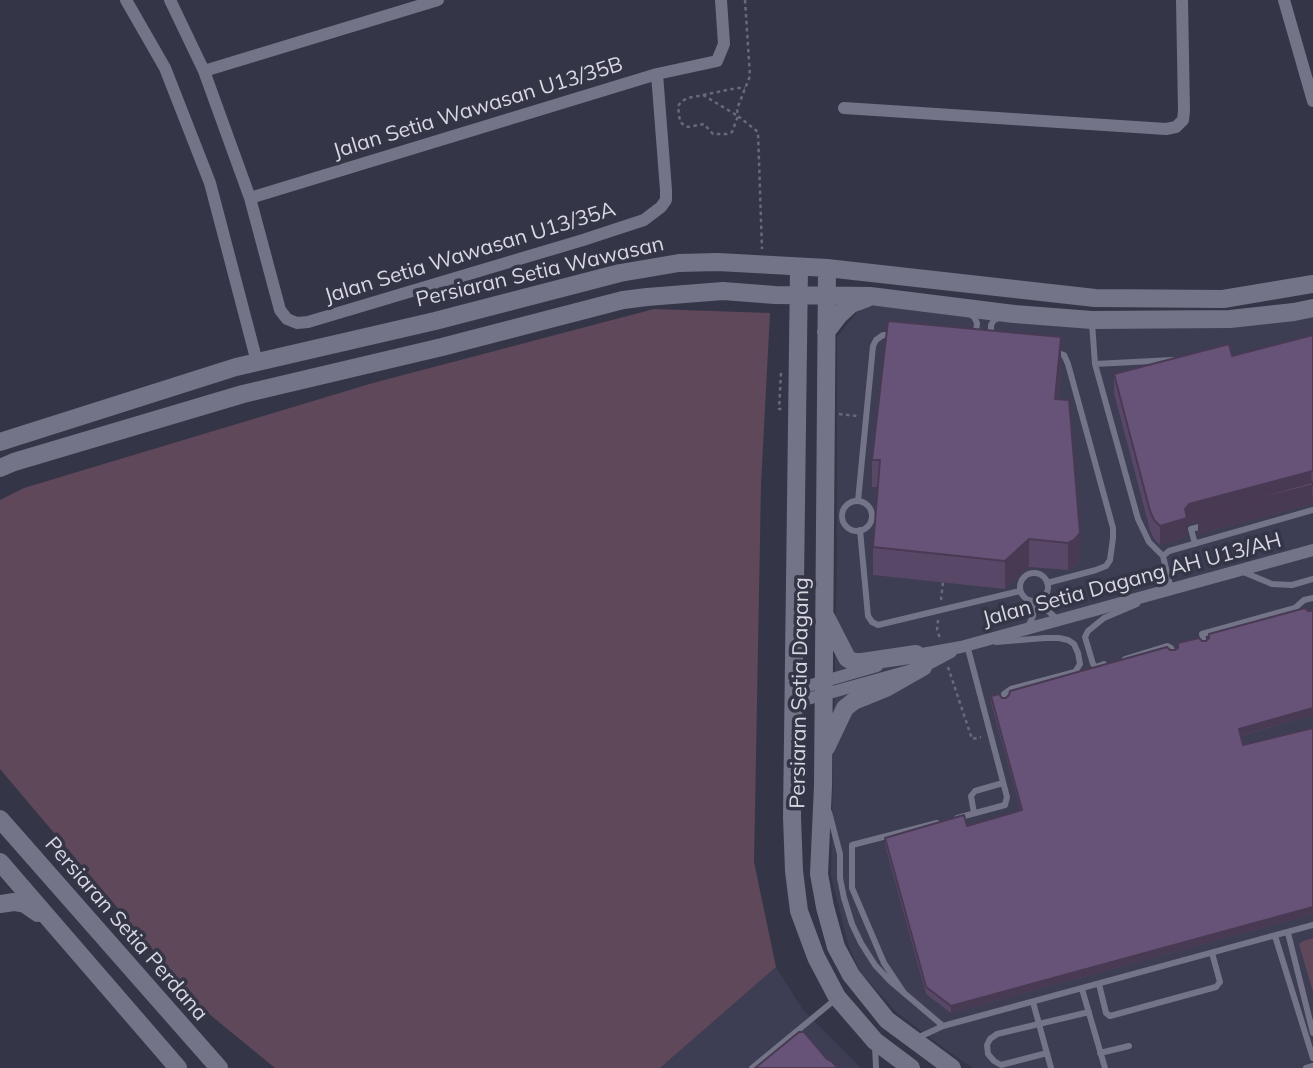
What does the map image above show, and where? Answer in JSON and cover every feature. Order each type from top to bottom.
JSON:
[{"type":"street","points":[[126,0],[165,68],[210,183],[257,362],[285,384]]},
{"type":"street","points":[[170,0],[204,71],[250,198]]},
{"type":"street","points":[[204,71],[438,0]]},
{"type":"street","name":"Jalan Setia Wawasan U13/35B","points":[[250,198],[657,74],[718,61],[724,44],[721,0]]},
{"type":"street","points":[[844,108],[1166,129],[1176,127],[1183,120],[1184,111],[1182,0]]},
{"type":"street","points":[[1284,0],[1313,101]]},
{"type":"street","name":"Jalan Setia Wawasan U13/35A","points":[[250,198],[280,310],[287,319],[297,323],[583,240],[644,220],[666,200],[657,74]]},
{"type":"street","name":"Persiaran Setia Wawasan","points":[[0,442],[236,367],[435,321],[620,273],[679,263],[718,262],[827,268],[1094,298],[1223,299],[1313,284]]},
{"type":"street","name":"Persiaran Setia Dagang","points":[[799,268],[792,817],[799,911],[816,957],[837,997],[875,1041],[911,1068]]},
{"type":"street","name":"Persiaran Setia Dagang","points":[[827,268],[823,786],[819,874],[836,947],[850,975],[887,1020],[952,1068]]},
{"type":"street","points":[[0,468],[237,395],[442,347],[623,300],[713,292],[870,296],[1014,314],[1092,320],[1230,319],[1313,308]]},
{"type":"street","points":[[775,295],[791,309],[798,328]]},
{"type":"street","points":[[826,332],[851,304],[870,296]]},
{"type":"street","points":[[237,395],[257,362]]},
{"type":"street","name":"Jalan Setia Dagang AH U13/AH","points":[[793,697],[964,646],[1313,550]]},
{"type":"street","points":[[824,614],[847,657],[853,662],[920,660]]},
{"type":"street","points":[[823,754],[845,708],[854,701],[886,688],[920,660]]},
{"type":"street","points":[[0,820],[19,853],[6,865]]},
{"type":"street","name":"Persiaran Setia Perdana","points":[[0,820],[219,1068]]},
{"type":"street","points":[[6,865],[178,1068]]},
{"type":"street","points":[[6,865],[33,868],[48,883],[60,888]]},
{"type":"street","points":[[0,897],[18,882]]},
{"type":"street","points":[[0,904],[25,904],[60,930]]},
{"type":"lane","points":[[953,306],[974,317],[977,323],[974,337],[984,332],[992,338],[991,325],[994,320],[1014,314]]},
{"type":"lane","points":[[1092,320],[1095,364],[1138,519],[1149,542],[1163,556],[1171,589],[1104,618],[1088,631],[1085,637],[1096,667],[1167,646],[1173,652]]},
{"type":"lane","points":[[858,501],[873,346],[883,335],[903,336]]},
{"type":"lane","points":[[1043,350],[1064,355],[1068,364],[1113,528],[1110,560],[1106,566],[1047,583]]},
{"type":"lane","points":[[1095,364],[1181,359]]},
{"type":"lane","points":[[858,501],[867,504],[872,517],[868,526],[860,530],[850,529],[842,517],[845,507],[858,501]]},
{"type":"lane","points":[[1163,556],[1167,552],[1313,510]]},
{"type":"lane","points":[[1195,544],[1191,529],[1216,522]]},
{"type":"lane","points":[[860,530],[868,617],[878,625],[1020,591]]},
{"type":"lane","points":[[1240,570],[1272,584],[1292,585],[1313,579]]},
{"type":"lane","points":[[1032,573],[1041,576],[1047,583],[1047,592],[1042,599],[1033,601],[1025,598],[1020,591],[1021,582],[1032,573]]},
{"type":"lane","points":[[1204,643],[1202,634],[1295,608],[1304,600],[1313,598]]},
{"type":"lane","points":[[1042,599],[1048,611],[1058,620]]},
{"type":"lane","points":[[1028,629],[1033,616],[1033,601]]},
{"type":"lane","points":[[904,993],[884,962],[852,888],[852,845],[1006,805],[1007,797],[964,646],[1045,638],[1059,638],[1074,644],[1080,664],[1075,672],[1011,689],[1004,694],[1004,699]]},
{"type":"lane","points":[[974,813],[971,796],[975,791],[1003,783]]},
{"type":"lane","points":[[823,786],[840,854],[840,878],[844,898],[861,943],[875,965],[943,1026]]},
{"type":"lane","points":[[913,1040],[943,1026],[1313,925]]},
{"type":"lane","points":[[1288,933],[1313,1033]]},
{"type":"lane","points":[[1275,936],[1313,1058]]},
{"type":"lane","points":[[1099,984],[1106,1013],[1110,1016],[1216,987],[1220,982],[1212,953]]},
{"type":"lane","points":[[1082,989],[1102,1066]]},
{"type":"lane","points":[[752,1068],[837,997]]},
{"type":"lane","points":[[1033,1002],[1051,1068]]},
{"type":"lane","points":[[1046,1053],[1001,1065],[988,1054],[987,1045],[997,1034],[1089,1012]]},
{"type":"lane","points":[[798,1029],[806,1039]]},
{"type":"lane","points":[[875,1041],[876,1068]]},
{"type":"lane","points":[[1100,1053],[1129,1046]]},
{"type":"lane","points":[[1306,1068],[1313,1066]]},
{"type":"path","points":[[745,0],[750,76],[737,109],[738,117],[732,132],[713,134],[704,124],[688,127],[680,122],[678,106],[682,101],[745,88]]},
{"type":"path","points":[[703,95],[758,132],[762,252]]},
{"type":"path","points":[[779,409],[781,373]]},
{"type":"path","points":[[940,606],[943,582]]},
{"type":"path","points":[[939,618],[937,630],[941,643]]},
{"type":"path","points":[[945,656],[972,739],[986,735]]},
{"type":"shaded area","points":[[863,305],[1089,326],[1313,315],[1313,1068],[973,1068],[896,1012],[860,972],[848,944],[831,875],[837,554],[837,337]]},
{"type":"shaded area","points":[[654,309],[770,313],[761,484],[754,862],[776,967],[660,1068],[275,1068],[203,1009],[0,769],[0,500],[24,488],[373,383]]},
{"type":"shaded area","points":[[1313,938],[1313,992],[1299,944]]},
{"type":"shaded area","points":[[776,967],[803,1010],[861,1068],[660,1068]]},
{"type":"building","points":[[888,321],[1061,337],[1055,399],[1069,400],[1080,533],[1075,539],[1068,543],[1029,539],[1005,561],[873,547],[880,460],[872,460]]},
{"type":"building","points":[[1313,335],[1313,471],[1189,504],[1185,509],[1187,518],[1160,526],[1150,511],[1114,374],[1229,344],[1232,356]]},
{"type":"building","points":[[1313,482],[1313,485],[1198,515],[1198,514]]},
{"type":"building","points":[[1305,608],[1308,611],[1313,610],[1313,708],[1239,729],[1243,745],[1313,728],[1313,907],[951,1006],[926,987],[885,838],[964,815],[967,826],[1022,810],[991,696],[999,694],[1006,698],[1010,691],[1167,647],[1175,650],[1178,643],[1199,638],[1206,641],[1209,634]]},
{"type":"building","points":[[799,1032],[804,1032],[838,1068],[755,1068]]}]
